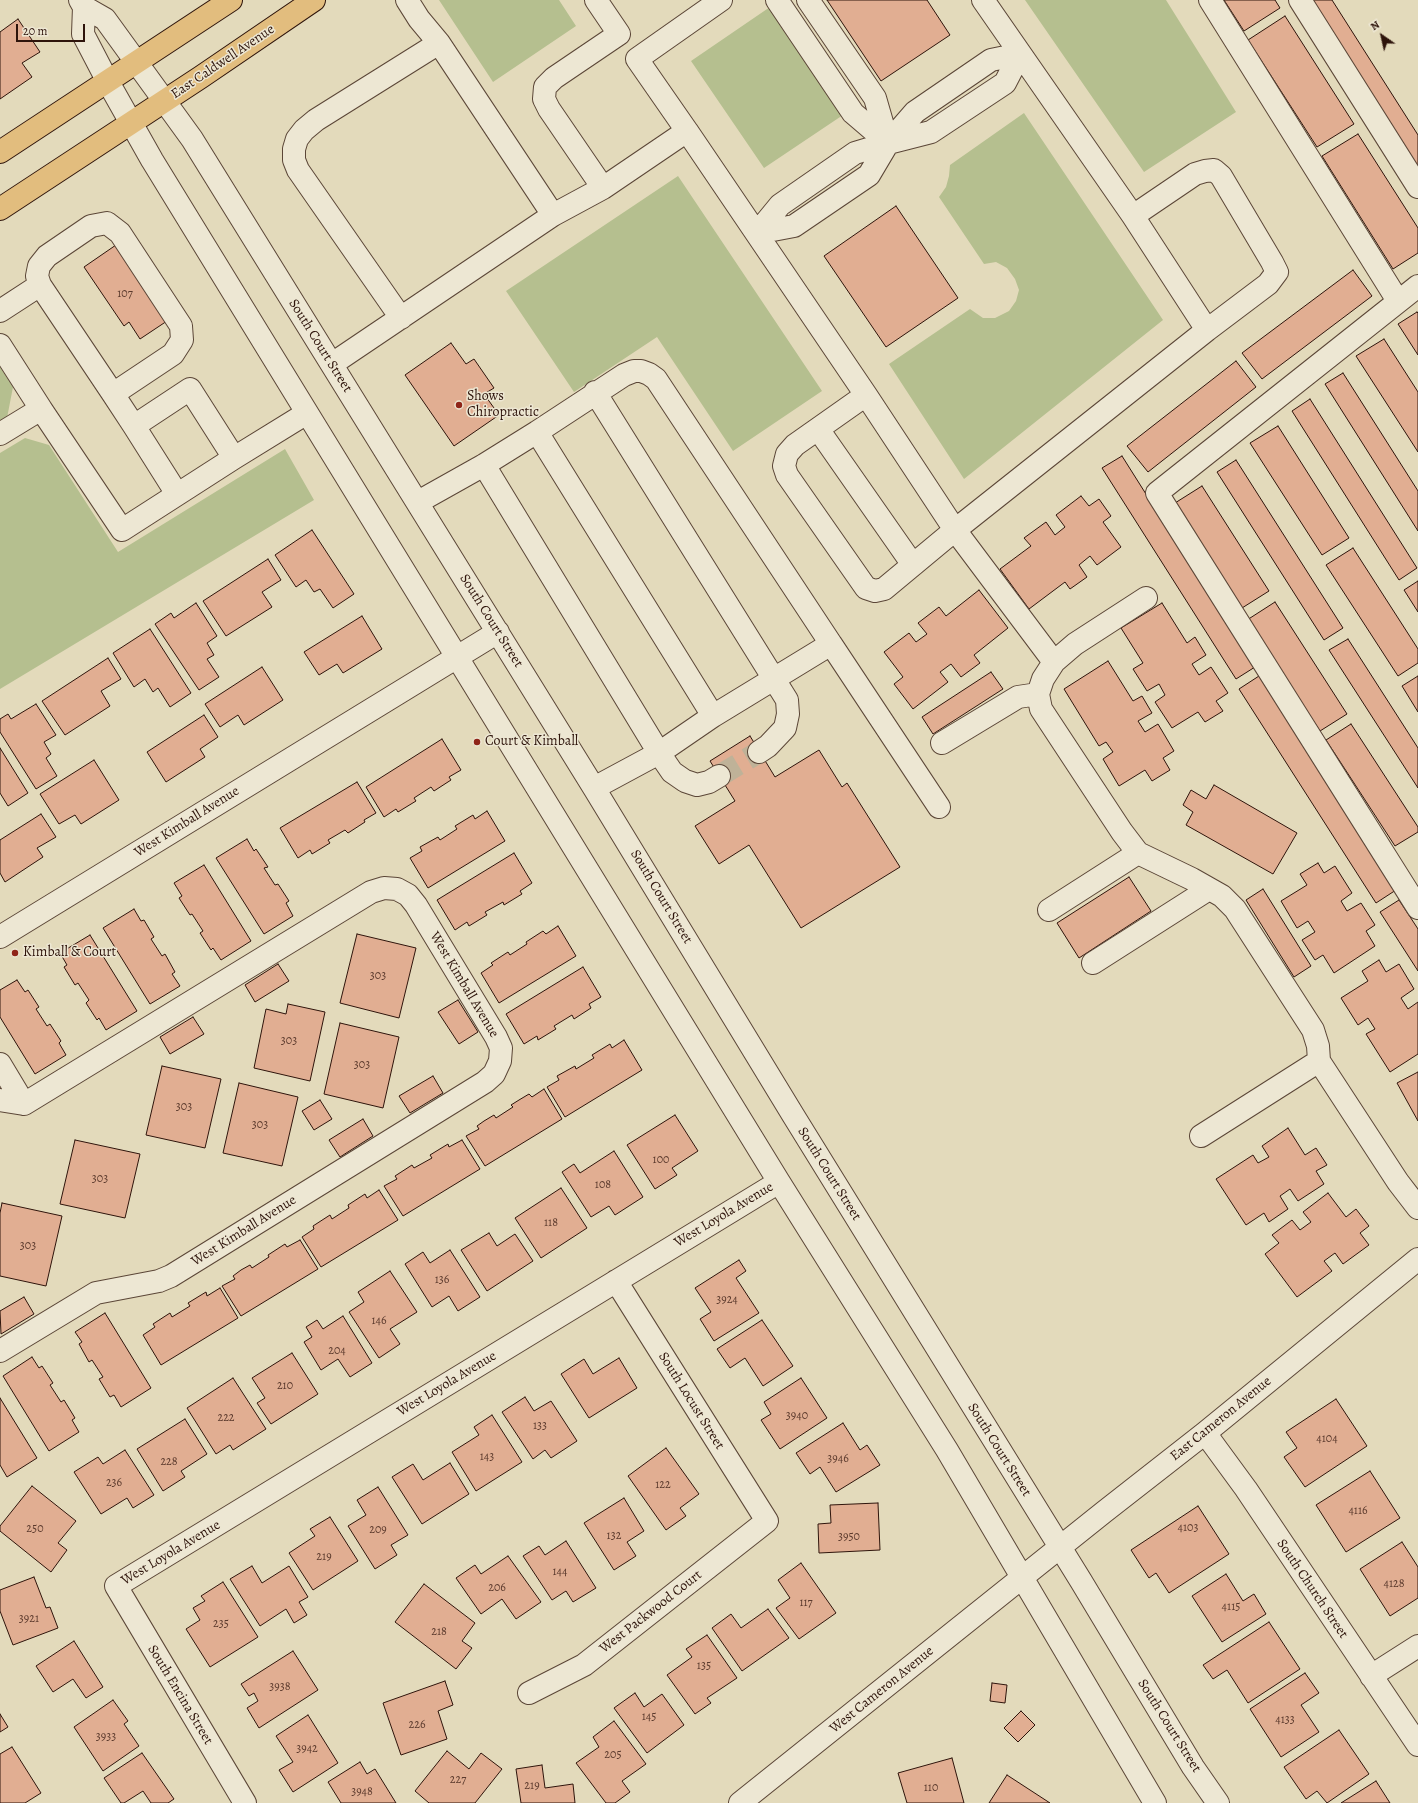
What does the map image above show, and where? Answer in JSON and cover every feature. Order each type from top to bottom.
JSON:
[{"type":"main road","points":[[0,152],[231,0]]},
{"type":"main road","name":"East Caldwell Avenue","points":[[0,208],[131,123],[314,0]]},
{"type":"street","points":[[407,0],[419,19],[439,42],[553,215]]},
{"type":"street","points":[[596,0],[757,233],[955,530],[1054,662]]},
{"type":"street","points":[[637,59],[721,0]]},
{"type":"street","points":[[777,0],[853,113],[888,143]]},
{"type":"street","points":[[808,0],[875,98],[888,143]]},
{"type":"street","points":[[983,0],[1133,216],[1207,330]]},
{"type":"street","points":[[1210,0],[1398,301]]},
{"type":"street","points":[[1300,0],[1418,187]]},
{"type":"street","name":"South Court Street","points":[[82,3],[105,19],[192,139],[418,502],[797,1122],[1218,1803]]},
{"type":"street","name":"South Court Street","points":[[82,3],[83,34],[131,123],[307,414],[779,1182],[947,1450],[1155,1803]]},
{"type":"street","points":[[603,188],[549,109],[544,99],[545,87],[554,78],[619,34]]},
{"type":"street","points":[[401,318],[298,170],[294,160],[294,149],[297,139],[304,130],[316,120],[439,42]]},
{"type":"street","points":[[757,233],[780,205],[855,153],[888,143],[914,112],[991,60],[1020,54]]},
{"type":"street","points":[[332,364],[553,215],[603,188],[687,132]]},
{"type":"street","points":[[866,395],[795,445],[787,454],[784,466],[787,475],[866,588],[875,591],[884,589],[955,530],[1207,330],[1268,284],[1277,272],[1221,176],[1214,170],[1195,174],[1133,216]]},
{"type":"street","points":[[113,394],[173,354],[182,340],[181,326],[120,233],[107,223],[92,226],[47,256],[38,266],[37,276],[40,284],[177,494]]},
{"type":"street","points":[[0,311],[40,284]]},
{"type":"street","points":[[1418,286],[1157,493],[1418,908]]},
{"type":"street","points":[[0,345],[122,530],[234,458],[307,414]]},
{"type":"street","points":[[418,502],[484,465],[537,432],[595,392],[624,375],[634,371],[641,371],[649,374],[656,379],[939,807]]},
{"type":"street","points":[[134,426],[190,389],[234,458]]},
{"type":"street","points":[[595,392],[787,700],[788,714],[785,728],[768,746],[759,752]]},
{"type":"street","points":[[0,434],[41,409]]},
{"type":"street","points":[[818,429],[913,565]]},
{"type":"street","points":[[537,432],[713,716]]},
{"type":"street","points":[[484,465],[672,772],[685,781],[697,785],[710,782],[719,776]]},
{"type":"street","points":[[1146,598],[1075,644],[1054,662],[1043,679],[1038,694],[1041,709],[1138,854],[1209,889],[1230,902],[1313,1030],[1318,1046],[1319,1062],[1395,1178],[1418,1208]]},
{"type":"street","name":"West Kimball Avenue","points":[[0,937],[456,656],[498,632]]},
{"type":"street","points":[[594,788],[659,753],[713,716],[831,644]]},
{"type":"street","points":[[942,743],[1018,697],[1038,694]]},
{"type":"street","points":[[1049,910],[1138,854]]},
{"type":"street","name":"West Kimball Avenue","points":[[0,1351],[96,1293],[159,1281],[171,1276],[486,1082],[494,1074],[500,1061],[501,1048],[496,1037],[416,905],[408,895],[397,889],[384,888],[371,892],[24,1104]]},
{"type":"street","points":[[1093,963],[1209,889]]},
{"type":"street","points":[[1201,1136],[1319,1062]]},
{"type":"street","points":[[0,1064],[24,1104]]},
{"type":"street","points":[[0,1100],[24,1104]]},
{"type":"street","name":"West Loyola Avenue","points":[[116,1586],[779,1182]]},
{"type":"street","name":"East Cameron Avenue","points":[[1022,1577],[1205,1433],[1418,1259]]},
{"type":"street","name":"South Locust Street","points":[[616,1281],[767,1521]]},
{"type":"street","name":"South Church Street","points":[[1205,1433],[1250,1496],[1418,1746]]},
{"type":"street","name":"West Packwood Court","points":[[529,1693],[584,1665],[767,1521]]},
{"type":"street","name":"West Cameron Avenue","points":[[740,1803],[1022,1577]]},
{"type":"street","name":"South Encina Street","points":[[116,1586],[245,1803]]},
{"type":"street","points":[[1371,1676],[1418,1646]]},
{"type":"green space","points":[[439,0],[559,0],[576,26],[493,82]]},
{"type":"green space","points":[[1025,0],[1166,0],[1236,112],[1144,172]]},
{"type":"green space","points":[[770,7],[843,115],[764,168],[691,61]]},
{"type":"green space","points":[[1024,113],[1163,320],[964,479],[889,364],[970,309],[983,318],[995,318],[1009,311],[1016,301],[1019,290],[1015,279],[1007,268],[996,262],[984,264],[939,197],[946,187],[950,165]]},
{"type":"green space","points":[[678,176],[822,391],[733,451],[657,337],[574,392],[506,291]]},
{"type":"green space","points":[[0,367],[13,387],[7,418],[0,422]]},
{"type":"green space","points":[[25,438],[49,445],[118,552],[285,449],[314,500],[0,689],[0,453]]},
{"type":"building","points":[[827,0],[927,0],[950,35],[881,81]]},
{"type":"building","points":[[1224,0],[1275,0],[1280,8],[1244,31]]},
{"type":"building","points":[[1308,0],[1332,0],[1418,135],[1418,174]]},
{"type":"building","points":[[1285,16],[1354,124],[1317,147],[1248,40]]},
{"type":"building","points":[[18,19],[40,52],[22,63],[32,77],[0,99],[0,32]]},
{"type":"building","points":[[1358,134],[1418,228],[1418,253],[1393,269],[1322,156]]},
{"type":"building","points":[[896,206],[958,298],[886,347],[824,256]]},
{"type":"building","points":[[116,245],[167,321],[140,339],[129,322],[124,326],[84,267]]},
{"type":"building","points":[[1353,270],[1372,296],[1262,379],[1242,353]]},
{"type":"building","points":[[1417,312],[1418,313],[1418,355],[1398,324]]},
{"type":"building","points":[[1384,339],[1418,392],[1418,452],[1356,356]]},
{"type":"building","name":"Shows Chiropractic","points":[[451,343],[466,364],[474,359],[494,388],[484,394],[499,415],[454,446],[405,375]]},
{"type":"building","points":[[1236,361],[1256,387],[1148,472],[1127,446]]},
{"type":"building","points":[[1343,373],[1418,491],[1418,531],[1325,384]]},
{"type":"building","points":[[1310,399],[1417,568],[1399,580],[1292,411]]},
{"type":"building","points":[[1278,426],[1349,538],[1322,555],[1250,443]]},
{"type":"building","points":[[1122,456],[1255,667],[1236,679],[1102,468]]},
{"type":"building","points":[[1236,460],[1343,628],[1324,640],[1217,472]]},
{"type":"building","points":[[1202,486],[1269,591],[1242,608],[1175,503]]},
{"type":"building","points":[[1081,496],[1089,506],[1099,499],[1111,516],[1103,522],[1121,547],[1097,565],[1090,556],[1079,565],[1087,577],[1070,589],[1065,582],[1029,609],[1000,569],[1031,546],[1024,538],[1046,522],[1055,535],[1065,527],[1056,515]]},
{"type":"building","points":[[312,530],[354,594],[333,608],[320,589],[314,592],[306,580],[296,587],[275,555]]},
{"type":"building","points":[[1353,548],[1418,649],[1418,663],[1398,676],[1326,565]]},
{"type":"building","points":[[268,559],[281,580],[262,592],[272,607],[226,636],[203,601]]},
{"type":"building","points":[[1418,581],[1418,612],[1404,590]]},
{"type":"building","points":[[979,590],[1008,628],[974,655],[980,663],[961,677],[951,664],[940,672],[948,682],[913,709],[894,684],[903,677],[884,652],[909,633],[916,642],[927,634],[918,623],[939,607],[946,616]]},
{"type":"building","points":[[1275,602],[1347,714],[1320,731],[1247,620]]},
{"type":"building","points":[[196,603],[217,636],[207,643],[214,655],[207,659],[219,677],[199,690],[155,624],[171,613],[174,618]]},
{"type":"building","points":[[1162,603],[1187,643],[1195,637],[1206,655],[1192,664],[1199,675],[1211,667],[1228,693],[1216,701],[1223,711],[1205,722],[1198,712],[1172,728],[1155,702],[1165,695],[1159,684],[1147,691],[1133,669],[1143,663],[1121,628]]},
{"type":"building","points":[[362,616],[382,649],[343,673],[337,664],[319,675],[304,652]]},
{"type":"building","points":[[150,629],[191,693],[170,707],[158,688],[153,692],[145,679],[134,687],[113,653]]},
{"type":"building","points":[[1348,639],[1418,748],[1418,788],[1329,650]]},
{"type":"building","points":[[108,658],[121,679],[101,691],[110,706],[65,735],[42,701]]},
{"type":"building","points":[[1108,661],[1133,701],[1142,696],[1152,713],[1138,721],[1145,732],[1158,724],[1174,751],[1163,758],[1170,770],[1152,781],[1145,770],[1119,786],[1103,759],[1113,752],[1106,742],[1099,746],[1064,689]]},
{"type":"building","points":[[262,667],[283,700],[244,725],[238,715],[220,727],[205,704]]},
{"type":"building","points":[[991,672],[1003,689],[933,734],[922,717]]},
{"type":"building","points":[[1259,676],[1396,890],[1376,903],[1239,689]]},
{"type":"building","points":[[1418,676],[1418,712],[1402,686]]},
{"type":"building","points":[[36,704],[56,735],[44,742],[51,754],[46,758],[57,776],[36,789],[0,732],[0,719],[8,714],[11,719]]},
{"type":"building","points":[[204,715],[218,737],[200,749],[205,757],[166,782],[147,752]]},
{"type":"building","points":[[1351,724],[1418,827],[1418,832],[1395,846],[1326,740]]},
{"type":"building","points":[[750,736],[775,777],[819,750],[842,787],[847,783],[900,867],[801,928],[749,845],[719,864],[695,826],[735,801],[710,761]]},
{"type":"building","points":[[442,739],[461,770],[449,777],[451,780],[434,791],[431,787],[414,798],[416,801],[398,812],[396,809],[384,817],[366,787]]},
{"type":"building","points":[[0,748],[28,793],[8,806],[0,793]]},
{"type":"building","points":[[94,760],[119,800],[81,824],[75,815],[59,824],[40,794]]},
{"type":"building","points":[[357,782],[376,813],[364,820],[365,822],[348,833],[345,830],[328,840],[330,843],[312,854],[310,850],[298,858],[280,828]]},
{"type":"building","points":[[1214,785],[1297,833],[1273,874],[1186,825],[1193,812],[1183,805],[1191,790],[1206,799]]},
{"type":"building","points":[[487,811],[505,841],[428,888],[410,858],[422,851],[420,847],[438,837],[440,840],[457,829],[455,826],[473,815],[475,819]]},
{"type":"building","points":[[41,814],[56,837],[37,848],[43,857],[5,882],[0,873],[0,840]]},
{"type":"building","points":[[247,839],[254,851],[256,849],[268,867],[264,868],[275,885],[278,884],[289,901],[286,903],[293,916],[264,934],[216,858]]},
{"type":"building","points":[[514,853],[532,883],[520,891],[522,894],[504,905],[503,902],[485,912],[487,915],[469,926],[467,922],[455,930],[437,900]]},
{"type":"building","points":[[1318,863],[1324,873],[1335,866],[1352,893],[1341,901],[1347,911],[1361,903],[1375,925],[1366,931],[1375,946],[1334,973],[1323,955],[1315,960],[1302,940],[1315,932],[1308,921],[1297,928],[1281,901],[1307,885],[1300,874]]},
{"type":"building","points":[[204,865],[251,941],[221,960],[213,948],[211,950],[200,933],[203,931],[179,898],[182,896],[174,883]]},
{"type":"building","points":[[1129,877],[1151,911],[1079,958],[1057,923]]},
{"type":"building","points":[[1263,889],[1311,966],[1294,977],[1246,900]]},
{"type":"building","points":[[1399,900],[1418,929],[1418,971],[1380,912]]},
{"type":"building","points":[[134,909],[141,921],[144,920],[154,937],[151,939],[162,956],[165,954],[175,972],[172,974],[180,986],[150,1004],[103,928]]},
{"type":"building","points":[[558,926],[576,956],[499,1003],[481,973],[493,965],[491,963],[508,952],[510,955],[543,931],[546,934]]},
{"type":"building","points":[[357,934],[416,948],[399,1018],[340,1003]]},
{"type":"building","points":[[90,935],[137,1011],[106,1030],[99,1018],[97,1020],[86,1003],[89,1000],[78,983],[75,985],[64,967],[67,965],[60,953]]},
{"type":"building","points":[[1379,960],[1386,972],[1399,964],[1414,989],[1401,998],[1408,1009],[1418,1002],[1418,1054],[1390,1072],[1366,1034],[1375,1029],[1368,1018],[1358,1025],[1341,998],[1368,981],[1362,971]]},
{"type":"building","points":[[278,964],[289,981],[255,1002],[245,985]]},
{"type":"building","points":[[583,967],[601,997],[589,1004],[591,1008],[574,1019],[572,1015],[554,1026],[556,1029],[538,1040],[537,1036],[524,1044],[506,1014]]},
{"type":"building","points":[[17,980],[25,992],[28,990],[39,1007],[36,1009],[47,1026],[50,1024],[61,1041],[59,1043],[66,1055],[35,1074],[0,1017],[0,990]]},
{"type":"building","points":[[458,1000],[478,1032],[459,1044],[438,1012]]},
{"type":"building","points":[[288,1004],[325,1012],[310,1081],[254,1068],[266,1009],[286,1014]]},
{"type":"building","points":[[193,1017],[204,1034],[170,1054],[160,1037]]},
{"type":"building","points":[[340,1023],[399,1037],[383,1108],[324,1094]]},
{"type":"building","points":[[624,1040],[642,1070],[565,1117],[547,1087],[559,1080],[557,1076],[575,1066],[576,1069],[594,1058],[592,1055],[610,1044],[612,1048]]},
{"type":"building","points":[[162,1066],[221,1079],[205,1148],[146,1135]]},
{"type":"building","points":[[1418,1072],[1418,1121],[1397,1083]]},
{"type":"building","points":[[433,1076],[443,1093],[410,1113],[399,1096]]},
{"type":"building","points":[[239,1083],[298,1097],[282,1166],[223,1153]]},
{"type":"building","points":[[544,1089],[562,1119],[485,1166],[466,1136],[479,1129],[477,1126],[484,1121],[494,1115],[496,1118],[513,1107],[511,1105],[519,1100],[529,1094],[532,1097]]},
{"type":"building","points":[[320,1100],[332,1119],[314,1130],[302,1111]]},
{"type":"building","points":[[675,1115],[698,1151],[672,1168],[677,1175],[655,1189],[627,1145]]},
{"type":"building","points":[[363,1119],[373,1136],[340,1157],[329,1140]]},
{"type":"building","points":[[1288,1128],[1305,1155],[1316,1148],[1327,1165],[1316,1171],[1324,1184],[1298,1201],[1290,1189],[1280,1196],[1288,1209],[1269,1222],[1264,1213],[1246,1225],[1216,1179],[1253,1155],[1258,1163],[1269,1157],[1262,1146]]},
{"type":"building","points":[[75,1140],[140,1154],[125,1218],[60,1204]]},
{"type":"building","points":[[462,1140],[480,1169],[403,1216],[384,1186],[397,1179],[395,1176],[412,1165],[414,1168],[432,1158],[430,1155],[448,1144],[449,1147]]},
{"type":"building","points":[[614,1151],[643,1197],[615,1215],[609,1206],[591,1217],[562,1172],[574,1164],[580,1173]]},
{"type":"building","points":[[561,1188],[587,1228],[541,1258],[515,1218]]},
{"type":"building","points":[[379,1190],[398,1220],[321,1267],[302,1237],[314,1229],[313,1226],[330,1215],[332,1219],[349,1208],[348,1205],[365,1194],[367,1198]]},
{"type":"building","points":[[1328,1193],[1346,1217],[1356,1209],[1369,1226],[1360,1233],[1369,1245],[1343,1264],[1335,1253],[1324,1261],[1332,1271],[1297,1297],[1265,1254],[1279,1243],[1272,1235],[1292,1220],[1300,1230],[1311,1222],[1303,1212]]},
{"type":"building","points":[[2,1203],[62,1216],[46,1286],[0,1276],[0,1213]]},
{"type":"building","points":[[489,1233],[497,1246],[515,1234],[533,1261],[487,1291],[461,1250]]},
{"type":"building","points":[[300,1240],[318,1269],[241,1316],[222,1286],[235,1279],[233,1276],[241,1270],[250,1265],[252,1268],[285,1244],[287,1247]]},
{"type":"building","points":[[450,1250],[480,1297],[458,1311],[449,1296],[432,1307],[405,1264],[423,1252],[430,1263]]},
{"type":"building","points":[[739,1260],[746,1271],[736,1278],[759,1313],[714,1341],[700,1319],[711,1312],[695,1288]]},
{"type":"building","points":[[390,1271],[417,1312],[390,1329],[400,1344],[379,1358],[349,1312],[364,1302],[358,1292]]},
{"type":"building","points":[[220,1288],[238,1318],[161,1365],[143,1335],[155,1327],[153,1324],[170,1313],[172,1317],[190,1306],[188,1303],[206,1292],[207,1296]]},
{"type":"building","points":[[24,1297],[34,1314],[1,1334],[0,1311]]},
{"type":"building","points":[[105,1313],[151,1388],[121,1407],[114,1395],[110,1397],[99,1379],[103,1377],[92,1360],[89,1362],[79,1344],[82,1342],[75,1332]]},
{"type":"building","points":[[343,1316],[372,1363],[350,1377],[338,1359],[321,1370],[304,1342],[312,1337],[306,1327],[317,1320],[323,1329]]},
{"type":"building","points":[[762,1320],[793,1366],[763,1386],[745,1358],[730,1368],[717,1349]]},
{"type":"building","points":[[292,1353],[318,1394],[271,1424],[257,1403],[265,1398],[252,1378]]},
{"type":"building","points":[[32,1357],[39,1368],[42,1366],[53,1383],[50,1385],[61,1402],[64,1400],[75,1418],[72,1420],[79,1432],[49,1451],[3,1376]]},
{"type":"building","points":[[619,1358],[637,1388],[589,1418],[561,1374],[584,1359],[593,1374]]},
{"type":"building","points":[[233,1378],[266,1429],[233,1450],[230,1445],[216,1454],[187,1408]]},
{"type":"building","points":[[801,1378],[827,1418],[780,1449],[761,1420],[771,1414],[764,1402]]},
{"type":"building","points":[[525,1397],[534,1411],[551,1401],[577,1441],[551,1458],[545,1450],[533,1459],[502,1412]]},
{"type":"building","points":[[0,1398],[37,1458],[7,1477],[0,1465]]},
{"type":"building","points":[[1336,1399],[1367,1446],[1305,1487],[1284,1457],[1297,1448],[1286,1432]]},
{"type":"building","points":[[492,1415],[522,1462],[476,1491],[452,1452],[479,1435],[474,1427]]},
{"type":"building","points":[[185,1419],[207,1454],[181,1471],[185,1477],[163,1491],[137,1449]]},
{"type":"building","points":[[843,1423],[860,1450],[867,1445],[880,1465],[836,1492],[820,1467],[810,1474],[796,1453]]},
{"type":"building","points":[[666,1448],[699,1494],[680,1508],[686,1516],[666,1530],[628,1476]]},
{"type":"building","points":[[125,1450],[154,1495],[133,1508],[127,1498],[101,1514],[74,1472],[98,1457],[103,1464]]},
{"type":"building","points":[[450,1463],[469,1494],[422,1524],[392,1477],[413,1464],[423,1480]]},
{"type":"building","points":[[1370,1471],[1400,1518],[1346,1552],[1316,1505]]},
{"type":"building","points":[[32,1486],[76,1521],[58,1543],[67,1550],[51,1572],[0,1531],[0,1526]]},
{"type":"building","points":[[378,1487],[408,1535],[391,1545],[397,1555],[375,1569],[348,1526],[366,1515],[357,1500]]},
{"type":"building","points":[[624,1498],[644,1531],[627,1542],[636,1556],[614,1570],[584,1523]]},
{"type":"building","points":[[878,1503],[880,1550],[819,1553],[818,1524],[831,1523],[830,1505]]},
{"type":"building","points":[[1198,1506],[1229,1554],[1169,1593],[1156,1573],[1149,1578],[1131,1550]]},
{"type":"building","points":[[330,1517],[358,1561],[313,1590],[289,1553],[315,1536],[310,1529]]},
{"type":"building","points":[[566,1541],[596,1588],[573,1602],[566,1591],[552,1600],[523,1556],[539,1546],[545,1555]]},
{"type":"building","points":[[1402,1542],[1418,1567],[1418,1598],[1390,1616],[1360,1569]]},
{"type":"building","points":[[508,1556],[541,1602],[516,1619],[502,1599],[481,1614],[456,1578],[475,1565],[481,1574]]},
{"type":"building","points":[[801,1563],[836,1613],[799,1639],[776,1608],[790,1598],[778,1580]]},
{"type":"building","points":[[252,1566],[262,1583],[289,1566],[308,1597],[299,1602],[307,1615],[294,1623],[286,1609],[260,1626],[230,1579]]},
{"type":"building","points":[[1226,1574],[1243,1601],[1254,1594],[1266,1614],[1222,1642],[1192,1596]]},
{"type":"building","points":[[34,1577],[46,1608],[50,1607],[58,1628],[13,1645],[0,1611],[0,1590]]},
{"type":"building","points":[[223,1582],[258,1637],[210,1667],[186,1629],[200,1620],[193,1608],[205,1601],[201,1596]]},
{"type":"building","points":[[424,1584],[475,1623],[462,1641],[472,1648],[456,1669],[395,1622]]},
{"type":"building","points":[[768,1609],[789,1638],[742,1671],[712,1628],[731,1614],[741,1628]]},
{"type":"building","points":[[1269,1622],[1300,1669],[1248,1703],[1227,1670],[1213,1679],[1203,1665]]},
{"type":"building","points":[[707,1635],[737,1678],[707,1698],[711,1703],[695,1714],[667,1675],[692,1657],[686,1649]]},
{"type":"building","points":[[74,1641],[103,1687],[86,1698],[73,1679],[53,1692],[36,1666]]},
{"type":"building","points":[[293,1651],[318,1690],[259,1728],[247,1708],[258,1701],[254,1693],[249,1696],[241,1684]]},
{"type":"building","points":[[1305,1673],[1319,1693],[1301,1705],[1319,1732],[1281,1757],[1250,1709]]},
{"type":"building","points":[[445,1681],[453,1705],[438,1711],[447,1739],[401,1755],[383,1703]]},
{"type":"building","points":[[992,1683],[1007,1685],[1005,1703],[990,1701]]},
{"type":"building","points":[[635,1693],[644,1707],[662,1694],[684,1725],[647,1753],[614,1708]]},
{"type":"building","points":[[113,1700],[128,1721],[124,1724],[139,1746],[103,1771],[74,1727]]},
{"type":"building","points":[[1021,1711],[1035,1725],[1018,1742],[1004,1728]]},
{"type":"building","points":[[0,1714],[8,1727],[0,1732]]},
{"type":"building","points":[[308,1715],[338,1763],[293,1792],[279,1770],[293,1762],[276,1736]]},
{"type":"building","points":[[614,1721],[646,1764],[622,1781],[630,1792],[615,1803],[606,1803],[576,1763],[599,1747],[593,1737]]},
{"type":"building","points":[[1339,1730],[1369,1774],[1327,1803],[1317,1791],[1306,1799],[1284,1767]]},
{"type":"building","points":[[12,1747],[41,1793],[25,1803],[0,1803],[0,1754]]},
{"type":"building","points":[[447,1751],[469,1769],[481,1753],[502,1769],[475,1803],[429,1803],[415,1791]]},
{"type":"building","points":[[142,1753],[174,1799],[168,1803],[151,1803],[143,1791],[124,1803],[121,1803],[104,1778]]},
{"type":"building","points":[[952,1758],[964,1803],[907,1803],[898,1773]]},
{"type":"building","points":[[360,1762],[367,1774],[375,1769],[396,1803],[341,1803],[328,1782]]},
{"type":"building","points":[[542,1765],[545,1788],[573,1784],[575,1803],[521,1803],[516,1769]]},
{"type":"building","points":[[1007,1775],[1050,1803],[989,1803]]},
{"type":"building","points":[[1376,1781],[1390,1803],[1341,1803]]},
{"type":"tunnel","points":[[719,776],[759,752]]},
{"type":"place","name":"Shows Chiropractic","points":[[459,405]]},
{"type":"place","name":"Court & Kimball","points":[[477,742]]},
{"type":"place","name":"Kimball & Court","points":[[15,953]]}]
